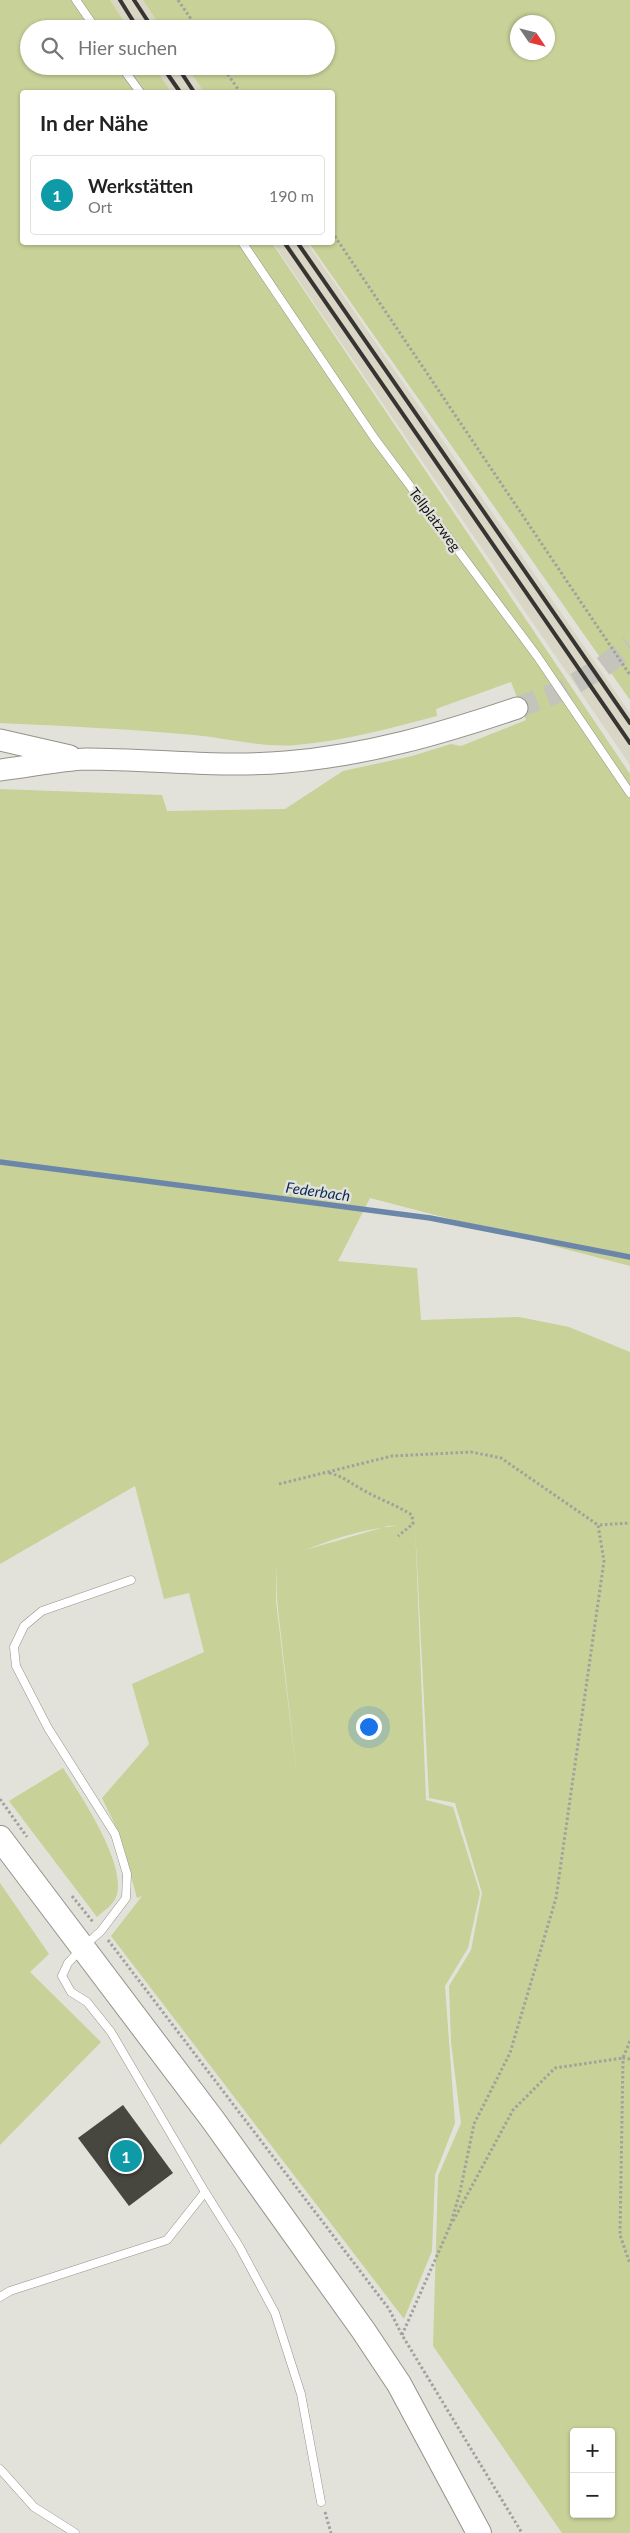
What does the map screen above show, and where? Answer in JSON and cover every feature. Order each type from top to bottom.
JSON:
[{"type":"main road","points":[[0,770],[84,759],[231,764],[338,757],[389,748],[517,708]]},
{"type":"main road","points":[[0,740],[84,759]]},
{"type":"main road","points":[[0,1838],[213,2120],[363,2330],[399,2384],[479,2533]]},
{"type":"lane","points":[[76,0],[90,20]]},
{"type":"lane","points":[[128,75],[139,90]]},
{"type":"lane","name":"Tellplatzweg","points":[[244,245],[375,439],[538,656],[630,793]]},
{"type":"lane","points":[[130,1580],[42,1611],[24,1626],[14,1647],[16,1666],[48,1728],[115,1834],[127,1874],[126,1898],[101,1931],[83,1947],[62,1976],[71,1992],[87,2002],[111,2032],[239,2246],[275,2313],[301,2394],[321,2502]]},
{"type":"lane","points":[[0,2298],[10,2291],[167,2240],[205,2192]]},
{"type":"lane","points":[[0,2469],[34,2507],[75,2533]]},
{"type":"path","points":[[178,0],[192,20]]},
{"type":"path","points":[[228,75],[239,90]]},
{"type":"path","points":[[335,236],[630,675]]},
{"type":"path","points":[[279,1484],[392,1456],[471,1452],[501,1458],[598,1525],[630,1523]]},
{"type":"path","points":[[326,1472],[342,1475],[363,1490],[387,1500],[412,1515],[413,1524],[398,1536]]},
{"type":"path","points":[[450,2226],[474,2124],[510,2053],[556,1898],[604,1561],[598,1525]]},
{"type":"path","points":[[0,1799],[29,1839]]},
{"type":"path","points":[[70,1894],[101,1931],[389,2309],[402,2335],[522,2533]]},
{"type":"path","points":[[630,2041],[623,2058],[620,2235],[630,2264]]},
{"type":"path","points":[[402,2335],[450,2226],[513,2110],[555,2068],[623,2058],[630,2059]]},
{"type":"path","points":[[321,2502],[331,2533]]},
{"type":"shaded area","points":[[110,0],[143,0],[156,20],[123,20]]},
{"type":"shaded area","points":[[160,75],[192,75],[203,90],[170,90]]},
{"type":"shaded area","points":[[274,245],[308,245],[630,713],[630,765]]},
{"type":"green space","points":[[0,0],[110,0],[123,20],[20,20],[20,75],[160,75],[170,90],[20,90],[20,245],[273,245],[630,774],[630,1266],[370,1198],[338,1261],[417,1268],[421,1320],[519,1317],[569,1327],[630,1352],[630,2533],[562,2533],[433,2346],[438,2176],[461,2123],[451,2042],[449,1986],[471,1950],[482,1893],[455,1803],[429,1798],[415,1525],[426,1800],[453,1807],[480,1893],[468,1948],[445,1986],[455,2123],[435,2175],[432,2251],[404,2319],[111,1936],[142,1896],[137,1898],[119,1833],[102,1798],[149,1744],[132,1684],[204,1652],[189,1593],[164,1599],[135,1486],[0,1564],[0,789],[162,795],[167,811],[285,809],[343,771],[412,756],[451,744],[461,746],[526,720],[511,682],[436,709],[437,716],[350,737],[314,743],[283,746],[207,736],[0,723]],"holes":[[[382,1528],[305,1550],[332,1540]],[[277,1561],[277,1600],[298,1786],[276,1601]]]},
{"type":"green space","points":[[143,0],[630,0],[630,700],[310,245],[335,245],[335,90],[203,90],[192,75],[335,75],[335,20],[156,20]]},
{"type":"green space","points":[[63,1768],[102,1833],[116,1871],[118,1888],[114,1901],[97,1917],[9,1801]]},
{"type":"green space","points":[[0,1883],[49,1954],[30,1972],[101,2042],[0,2145]]},
{"type":"building","points":[[123,2105],[173,2173],[129,2206],[78,2138]]},
{"type":"waterway","name":"Federbach","points":[[0,1162],[430,1218],[630,1257]]},
{"type":"tunnel","points":[[517,708],[566,689],[601,668],[630,646]]},
{"type":"railway","points":[[120,0],[132,20]]},
{"type":"railway","points":[[134,0],[147,20]]},
{"type":"railway","points":[[168,75],[179,90]]},
{"type":"railway","points":[[183,75],[193,90]]},
{"type":"railway","points":[[286,245],[630,743]]},
{"type":"railway","points":[[299,245],[630,723]]},
{"type":"place","name":"Werkstätten","points":[[126,2156]]}]
